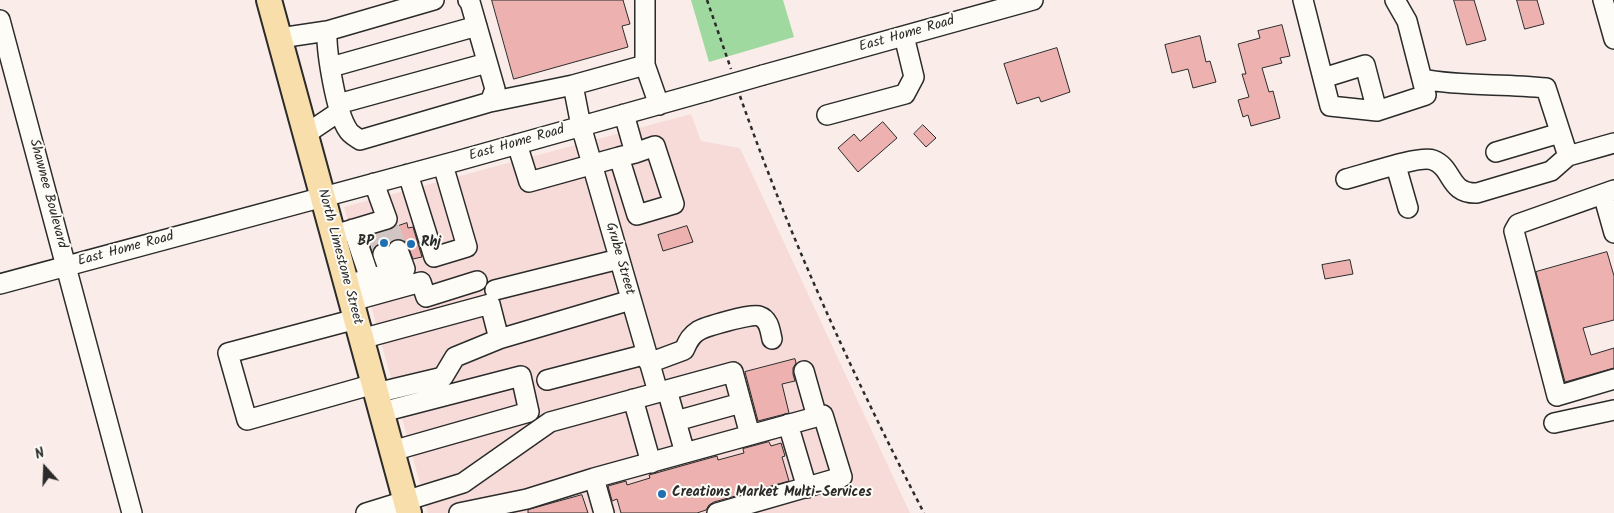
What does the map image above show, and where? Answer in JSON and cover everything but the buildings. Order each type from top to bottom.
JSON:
[{"type":"main road","name":"North Limestone Street","points":[[274,1],[280,38],[323,197],[344,232],[354,311],[408,507]]},
{"type":"street","points":[[280,38],[327,31],[434,0]]},
{"type":"street","points":[[468,0],[495,89],[490,102]]},
{"type":"street","points":[[645,0],[645,65],[659,104]]},
{"type":"street","name":"East Home Road","points":[[0,284],[374,184],[1032,0]]},
{"type":"street","points":[[1303,0],[1330,106],[1378,111],[1426,95],[1407,20],[1395,0]]},
{"type":"street","points":[[1603,0],[1614,39]]},
{"type":"street","name":"Shawnee Boulevard","points":[[0,20],[132,513]]},
{"type":"street","points":[[331,67],[477,26]]},
{"type":"street","points":[[327,31],[326,45],[339,107],[348,131],[360,140],[490,102],[573,85],[645,65]]},
{"type":"street","points":[[827,115],[905,94],[914,77],[904,36]]},
{"type":"street","points":[[306,134],[339,107],[487,63]]},
{"type":"street","points":[[1323,78],[1365,66],[1378,111]]},
{"type":"street","points":[[1422,79],[1447,84],[1519,85],[1546,88],[1568,156]]},
{"type":"street","name":"Grube Street","points":[[573,85],[581,126],[648,358],[676,421],[685,453]]},
{"type":"street","points":[[624,114],[627,155],[636,215]]},
{"type":"street","points":[[1496,152],[1560,133]]},
{"type":"street","points":[[1346,179],[1415,160],[1432,159],[1442,165],[1459,189],[1467,194],[1477,193],[1551,172],[1568,156],[1614,143]]},
{"type":"street","points":[[517,144],[529,182],[655,146],[674,204],[609,223]]},
{"type":"street","points":[[408,174],[434,257],[467,247],[443,164]]},
{"type":"street","points":[[1396,166],[1408,208]]},
{"type":"street","points":[[370,279],[344,232],[381,225],[374,184]]},
{"type":"street","points":[[1614,233],[1609,192],[1518,224],[1514,231],[1557,396],[1559,422],[1614,410]]},
{"type":"street","points":[[354,311],[370,279],[405,269],[391,252]]},
{"type":"street","points":[[495,290],[619,259]]},
{"type":"street","points":[[477,282],[426,297],[421,282],[354,311],[228,353],[247,420],[377,396],[520,376],[529,412],[541,427]]},
{"type":"street","points":[[377,396],[443,377],[455,357],[499,339],[631,300]]},
{"type":"street","points":[[354,311],[490,304],[499,339]]},
{"type":"street","points":[[547,380],[684,350],[689,338],[699,330],[748,316],[759,316],[768,323],[772,339]]},
{"type":"street","points":[[804,371],[817,417]]},
{"type":"street","points":[[366,513],[408,507],[463,483],[550,422],[733,372],[750,435]]},
{"type":"street","points":[[1557,396],[1614,379]]},
{"type":"street","points":[[633,399],[651,463]]},
{"type":"street","points":[[676,421],[741,403]]},
{"type":"street","points":[[392,451],[529,412]]},
{"type":"street","points":[[459,513],[527,499],[594,478],[823,415],[842,477],[716,513]]},
{"type":"street","points":[[788,424],[807,488]]},
{"type":"street","points":[[594,478],[604,513]]},
{"type":"street","points":[[463,483],[476,498],[481,510]]},
{"type":"path","points":[[707,0],[732,72]]},
{"type":"path","points":[[738,90],[825,310],[882,432],[924,513]]},
{"type":"shaded area","points":[[691,114],[701,141],[740,148],[910,513],[428,513],[344,207]]},
{"type":"green space","points":[[691,0],[783,0],[794,37],[709,62]]},
{"type":"tunnel","points":[[390,228],[398,250]]},
{"type":"tunnel","points":[[376,231],[383,254]]},
{"type":"place","name":"BP","points":[[384,243]]},
{"type":"place","name":"Rhj","points":[[411,244]]},
{"type":"place","name":"Creations Market Multi-Services","points":[[662,494]]}]
